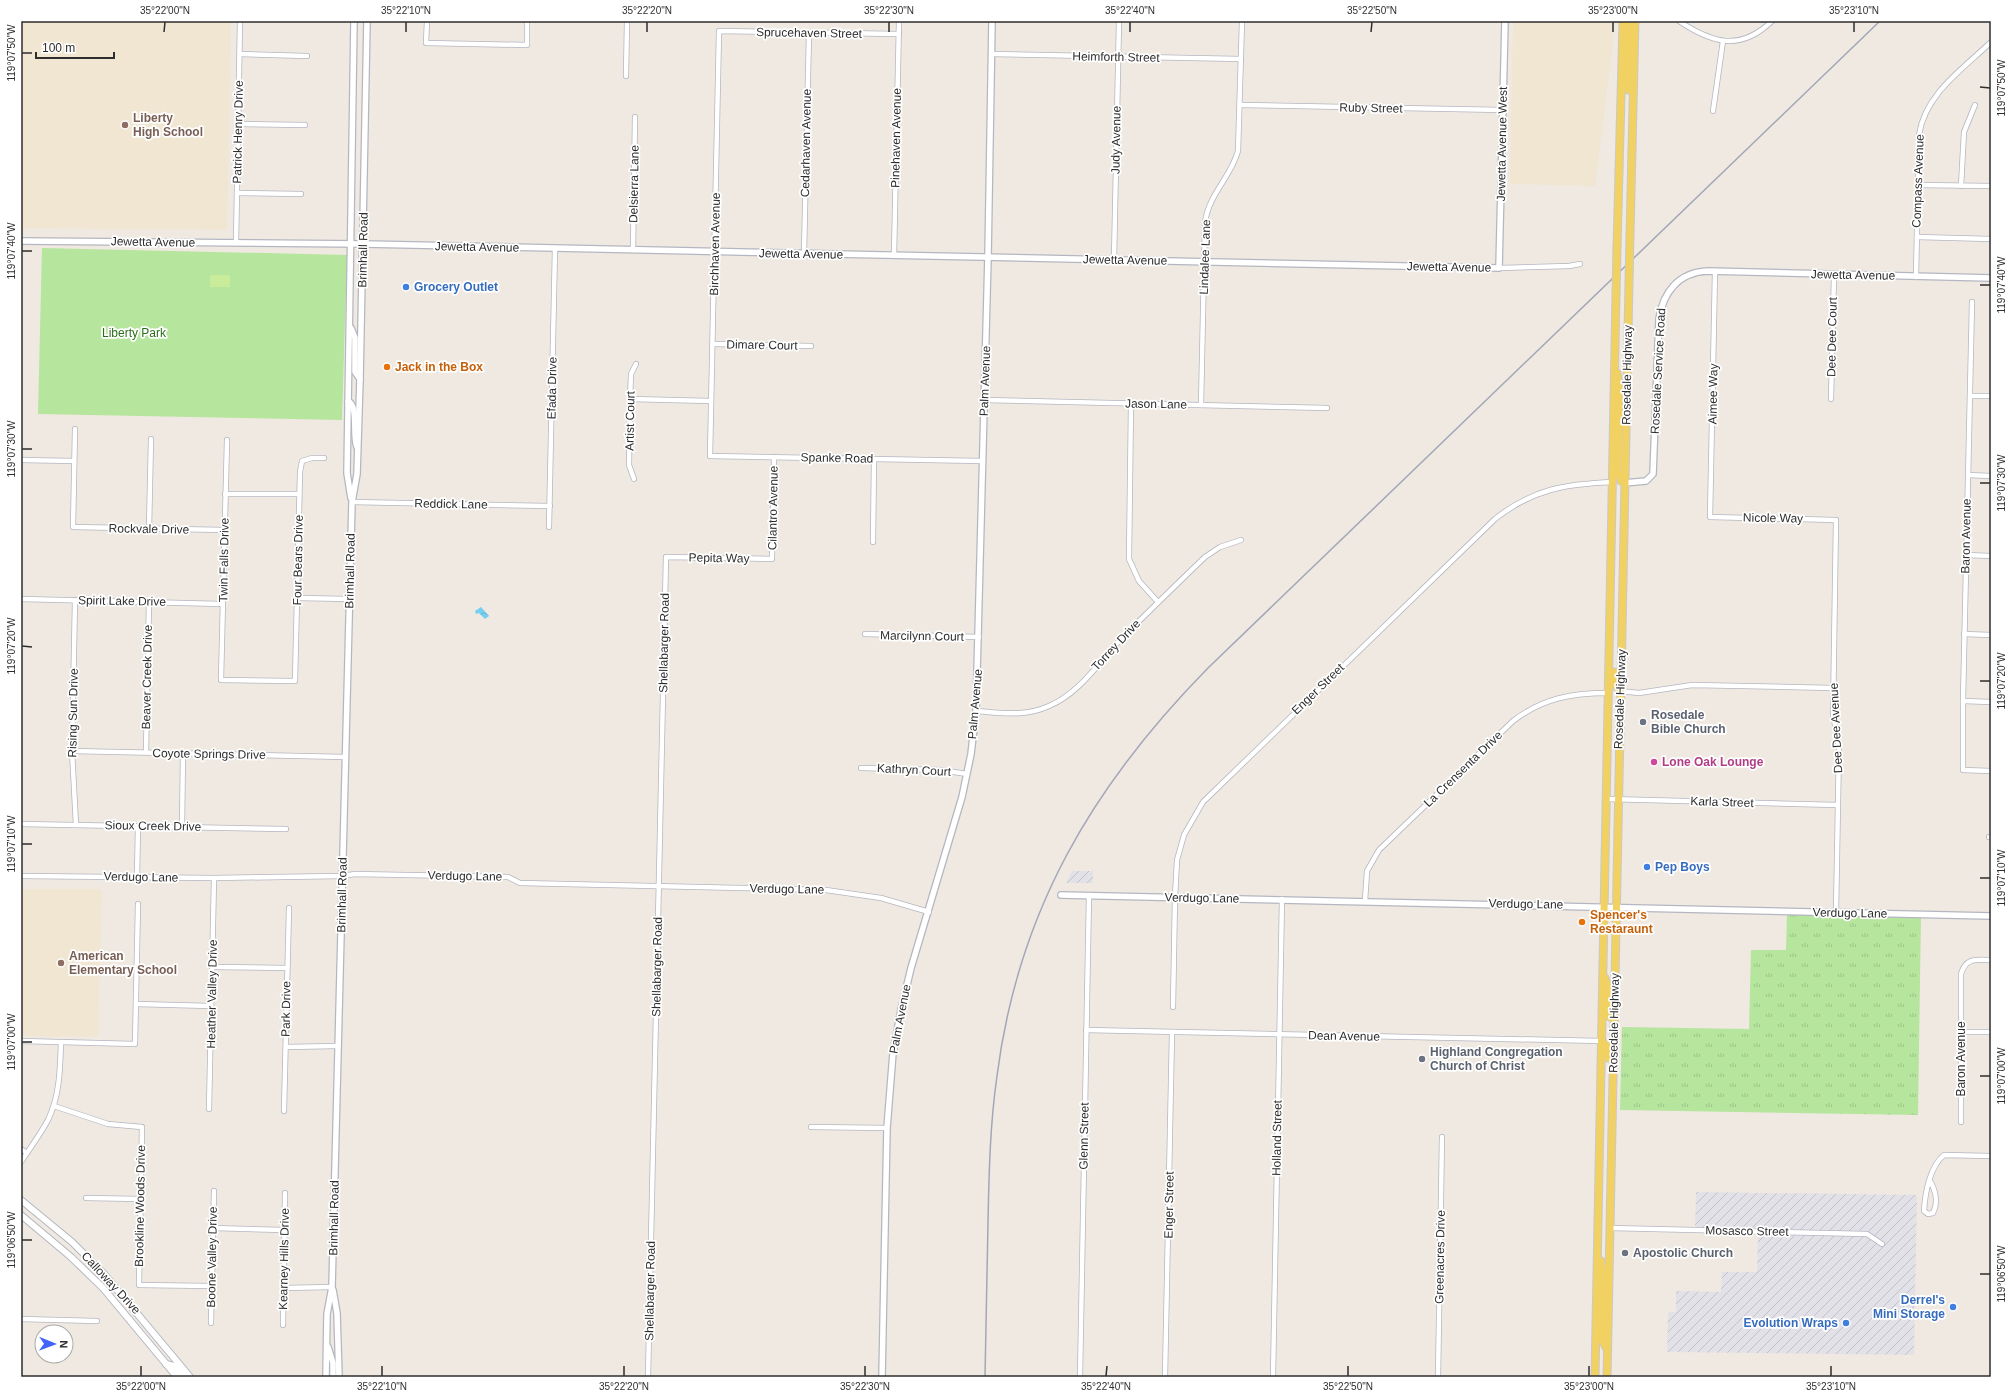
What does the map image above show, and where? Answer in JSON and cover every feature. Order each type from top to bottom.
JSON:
[{"type":"main road","name":"Rosedale Highway","points":[[1595,1377],[1611,610],[1614,365],[1623,21]]},
{"type":"main road","points":[[1629,21],[1628,111],[1632,138]]},
{"type":"main road","name":"Rosedale Highway","points":[[1606,1377],[1612,1128],[1618,744],[1635,21]]},
{"type":"main road","points":[[1614,365],[1619,387],[1618,471],[1621,481],[1624,483]]},
{"type":"main road","points":[[1613,482],[1618,485],[1620,491],[1619,544],[1623,556]]},
{"type":"main road","points":[[1611,610],[1615,634],[1614,681],[1616,688],[1620,691]]},
{"type":"main road","points":[[1609,693],[1615,700],[1615,730],[1618,744]]},
{"type":"main road","points":[[1603,972],[1608,987],[1608,1016],[1614,1019]]},
{"type":"main road","points":[[1602,1042],[1606,1043],[1608,1050],[1607,1107],[1612,1128]]},
{"type":"main road","name":"Calloway Drive","points":[[21,1200],[72,1242],[104,1274],[190,1377]]},
{"type":"main road","name":"Calloway Drive","points":[[21,1215],[56,1243],[123,1310],[177,1377]]},
{"type":"main road","points":[[1598,1237],[1603,1274],[1602,1340],[1607,1349]]},
{"type":"main road","points":[[1596,1350],[1601,1353],[1602,1356],[1602,1377]]},
{"type":"main road","points":[[166,1364],[174,1366],[185,1377]]},
{"type":"street","name":"Patrick Henry Drive","points":[[236,243],[240,21]]},
{"type":"street","name":"Brimhall Road","points":[[352,502],[347,473],[354,21]]},
{"type":"street","name":"Brimhall Road","points":[[326,1377],[327,1314],[332,1287],[352,502],[357,474],[358,449],[364,244],[367,21]]},
{"type":"street","points":[[427,21],[426,43],[527,45],[527,21]]},
{"type":"street","points":[[626,76],[627,21]]},
{"type":"street","name":"Pinehaven Avenue","points":[[894,256],[899,21]]},
{"type":"street","name":"Palm Avenue","points":[[882,1377],[887,1128],[890,1074],[896,1031],[928,912],[957,818],[967,774],[976,711],[988,257],[992,21]]},
{"type":"street","name":"Judy Avenue","points":[[1114,260],[1119,21]]},
{"type":"street","name":"Lindalee Lane","points":[[1201,405],[1205,222],[1208,205],[1217,189],[1232,169],[1238,151],[1242,21]]},
{"type":"street","name":"Jewetta Avenue West","points":[[1499,268],[1505,21]]},
{"type":"street","points":[[1679,21],[1704,37],[1723,41],[1748,37],[1764,28],[1772,21]]},
{"type":"street","name":"Sprucehaven Street","points":[[719,31],[898,34]]},
{"type":"street","name":"Birchhaven Avenue","points":[[710,456],[719,31]]},
{"type":"street","name":"Cedarhaven Avenue","points":[[804,254],[809,33]]},
{"type":"street","points":[[1713,111],[1723,41]]},
{"type":"street","name":"Compass Avenue","points":[[1916,276],[1920,126],[1927,108],[1938,93],[1991,42]]},
{"type":"street","points":[[240,54],[307,56]]},
{"type":"street","name":"Heimforth Street","points":[[992,54],[1241,59]]},
{"type":"street","name":"Ruby Street","points":[[1240,105],[1502,110]]},
{"type":"street","points":[[1961,186],[1964,132],[1975,105]]},
{"type":"street","name":"Delsierra Lane","points":[[633,250],[635,117]]},
{"type":"street","points":[[238,124],[305,125]]},
{"type":"street","points":[[1918,185],[1991,186]]},
{"type":"street","points":[[237,193],[301,194]]},
{"type":"street","points":[[1916,237],[1991,239]]},
{"type":"street","name":"Jewetta Avenue","points":[[21,241],[364,244],[1499,268],[1569,266],[1580,264]]},
{"type":"street","name":"Efada Drive","points":[[549,527],[555,248]]},
{"type":"street","name":"Rosedale Service Road","points":[[1624,483],[1646,481],[1650,479],[1653,471],[1659,319],[1662,302],[1672,286],[1682,277],[1701,271],[1715,271]]},
{"type":"street","name":"Jewetta Avenue","points":[[1715,271],[1991,278]]},
{"type":"street","name":"Aimee Way","points":[[1710,517],[1715,271]]},
{"type":"street","name":"Dee Dee Court","points":[[1831,399],[1834,275]]},
{"type":"street","name":"Baron Avenue","points":[[1972,302],[1964,634],[1963,770],[1991,771]]},
{"type":"street","points":[[350,326],[355,338],[354,372],[360,378]]},
{"type":"street","name":"Dimare Court","points":[[713,344],[811,346]]},
{"type":"street","name":"Artist Court","points":[[634,479],[629,465],[630,399],[631,374],[636,364]]},
{"type":"street","points":[[1970,396],[1991,396]]},
{"type":"street","points":[[630,399],[711,401]]},
{"type":"street","name":"Jason Lane","points":[[984,400],[1327,408]]},
{"type":"street","points":[[348,401],[354,407],[354,441],[358,449]]},
{"type":"street","points":[[1131,404],[1129,559],[1138,581],[1158,602]]},
{"type":"street","points":[[21,460],[74,461],[75,429]]},
{"type":"street","points":[[149,528],[151,439]]},
{"type":"street","name":"Twin Falls Drive","points":[[221,680],[227,440]]},
{"type":"street","name":"Spanke Road","points":[[710,456],[983,461]]},
{"type":"street","name":"Cilantro Avenue","points":[[772,559],[774,457]]},
{"type":"street","name":"Four Bears Drive","points":[[221,680],[295,682],[300,472],[302,461],[312,458],[324,458]]},
{"type":"street","points":[[872,542],[874,459]]},
{"type":"street","name":"Rockvale Drive","points":[[74,461],[73,527],[225,530]]},
{"type":"street","points":[[1968,476],[1991,476]]},
{"type":"street","name":"Enger Street","points":[[1173,1007],[1176,874],[1180,849],[1189,824],[1208,797],[1494,519],[1518,503],[1554,488],[1582,483],[1613,482]]},
{"type":"street","points":[[225,494],[299,494]]},
{"type":"street","name":"Reddick Lane","points":[[352,502],[550,506]]},
{"type":"street","name":"Nicole Way","points":[[1710,517],[1836,520]]},
{"type":"street","name":"Dee Dee Avenue","points":[[1836,520],[1833,688],[1833,718],[1839,747],[1836,913]]},
{"type":"street","name":"Torrey Drive","points":[[976,711],[1018,714],[1039,710],[1059,701],[1075,690],[1158,602],[1212,552],[1242,540]]},
{"type":"street","points":[[1966,556],[1991,556]]},
{"type":"street","name":"Pepita Way","points":[[666,557],[772,559]]},
{"type":"street","name":"Shellabarger Road","points":[[648,1377],[666,557]]},
{"type":"street","points":[[297,598],[350,599]]},
{"type":"street","name":"Spirit Lake Drive","points":[[21,599],[223,604]]},
{"type":"street","name":"Rising Sun Drive","points":[[75,600],[72,751],[76,825]]},
{"type":"street","name":"Beaver Creek Drive","points":[[146,752],[149,602]]},
{"type":"street","name":"Marcilynn Court","points":[[865,634],[979,637]]},
{"type":"street","points":[[1964,634],[1991,635]]},
{"type":"street","points":[[1620,691],[1640,694],[1692,685],[1833,688]]},
{"type":"street","name":"La Crensenta Drive","points":[[1365,901],[1367,871],[1379,850],[1513,721],[1533,707],[1554,698],[1578,693],[1609,693]]},
{"type":"street","points":[[1963,701],[1991,702]]},
{"type":"street","name":"Coyote Springs Drive","points":[[72,751],[346,757]]},
{"type":"street","points":[[182,827],[183,753]]},
{"type":"street","name":"Kathryn Court","points":[[861,768],[941,770],[967,774]]},
{"type":"street","name":"Karla Street","points":[[1607,799],[1838,805]]},
{"type":"street","name":"Sioux Creek Drive","points":[[21,824],[286,829]]},
{"type":"street","points":[[137,877],[138,826]]},
{"type":"street","name":"Verdugo Lane","points":[[21,876],[214,878],[342,876],[355,874],[508,877],[520,883],[846,891],[881,898],[928,912]]},
{"type":"street","name":"Heather Valley Drive","points":[[209,1109],[214,878]]},
{"type":"street","name":"Verdugo Lane","points":[[1061,895],[1616,906],[1991,916]]},
{"type":"street","name":"Glenn Street","points":[[1080,1377],[1089,895]]},
{"type":"street","name":"Holland Street","points":[[1273,1377],[1282,899]]},
{"type":"street","points":[[21,1041],[135,1044],[138,904]]},
{"type":"street","name":"Park Drive","points":[[284,1111],[289,908]]},
{"type":"street","name":"Baron Avenue","points":[[1961,1122],[1961,974],[1965,964],[1974,960],[1991,960]]},
{"type":"street","points":[[212,967],[287,968]]},
{"type":"street","points":[[136,1004],[211,1006]]},
{"type":"street","name":"Dean Avenue","points":[[1086,1030],[1602,1042]]},
{"type":"street","name":"Enger Street","points":[[1165,1377],[1172,1032]]},
{"type":"street","points":[[1961,1032],[1991,1032]]},
{"type":"street","points":[[21,1162],[48,1120],[54,1106],[60,1082],[61,1042]]},
{"type":"street","points":[[286,1047],[337,1046]]},
{"type":"street","name":"Brookline Woods Drive","points":[[54,1106],[108,1124],[142,1127],[139,1285],[211,1286]]},
{"type":"street","points":[[812,1127],[887,1128]]},
{"type":"street","name":"Greenacres Drive","points":[[1438,1377],[1442,1137]]},
{"type":"street","points":[[21,1149],[27,1153]]},
{"type":"street","points":[[1930,1181],[1934,1187],[1935,1202],[1933,1213],[1928,1214],[1924,1211],[1924,1206],[1930,1181],[1934,1168],[1940,1158],[1944,1155],[1991,1156]]},
{"type":"street","name":"Boone Valley Drive","points":[[211,1323],[214,1192]]},
{"type":"street","name":"Kearney Hills Drive","points":[[282,1324],[285,1193]]},
{"type":"street","points":[[86,1198],[140,1199]]},
{"type":"street","points":[[213,1228],[285,1230]]},
{"type":"street","name":"Mosasco Street","points":[[1610,1228],[1867,1234],[1882,1244]]},
{"type":"street","points":[[283,1288],[332,1287]]},
{"type":"street","name":"Brimhall Road","points":[[332,1287],[337,1313],[339,1377]]},
{"type":"street","points":[[21,1320],[97,1321]]},
{"type":"street","points":[[326,1341],[333,1363],[333,1377]]},
{"type":"shaded area","name":"Liberty High School","points":[[21,21],[231,21],[227,230],[21,228]]},
{"type":"shaded area","points":[[1513,21],[1614,21],[1612,52],[1595,186],[1510,184]]},
{"type":"shaded area","points":[[1072,871],[1093,871],[1093,883],[1066,883]]},
{"type":"shaded area","name":"American Elementary School","points":[[21,889],[102,889],[98,1037],[21,1036]]},
{"type":"shaded area","points":[[1696,1192],[1917,1195],[1914,1355],[1667,1352],[1668,1312],[1676,1312],[1676,1291],[1721,1292],[1722,1272],[1757,1272],[1758,1233],[1695,1231]]},
{"type":"green space","name":"Liberty Park","points":[[42,248],[347,255],[342,420],[38,414]]},
{"type":"green space","points":[[210,275],[230,275],[230,287],[210,287]]},
{"type":"green space","points":[[1787,913],[1921,915],[1918,1115],[1620,1110],[1622,1027],[1749,1029],[1751,950],[1786,950]]},
{"type":"water","points":[[481,607],[489,616],[485,619],[479,613],[476,614],[475,611]]},
{"type":"railway","points":[[985,1377],[991,1130],[997,1076],[1007,1016],[1023,959],[1043,905],[1067,854],[1096,805],[1129,758],[1167,712],[1208,668],[1880,21]]},
{"type":"place","name":"Liberty High School","points":[[125,125]]},
{"type":"place","name":"Grocery Outlet","points":[[406,287]]},
{"type":"place","name":"Jack in the Box","points":[[387,367]]},
{"type":"place","name":"Rosedale Bible Church","points":[[1643,722]]},
{"type":"place","name":"Lone Oak Lounge","points":[[1654,762]]},
{"type":"place","name":"Pep Boys","points":[[1647,867]]},
{"type":"place","name":"Spencer's Restaraunt","points":[[1582,922]]},
{"type":"place","name":"American Elementary School","points":[[61,963]]},
{"type":"place","name":"Highland Congregation Church of Christ","points":[[1422,1059]]},
{"type":"place","name":"Apostolic Church","points":[[1625,1253]]},
{"type":"place","name":"Derrel's Mini Storage","points":[[1953,1307]]},
{"type":"place","name":"Evolution Wraps","points":[[1846,1323]]}]
